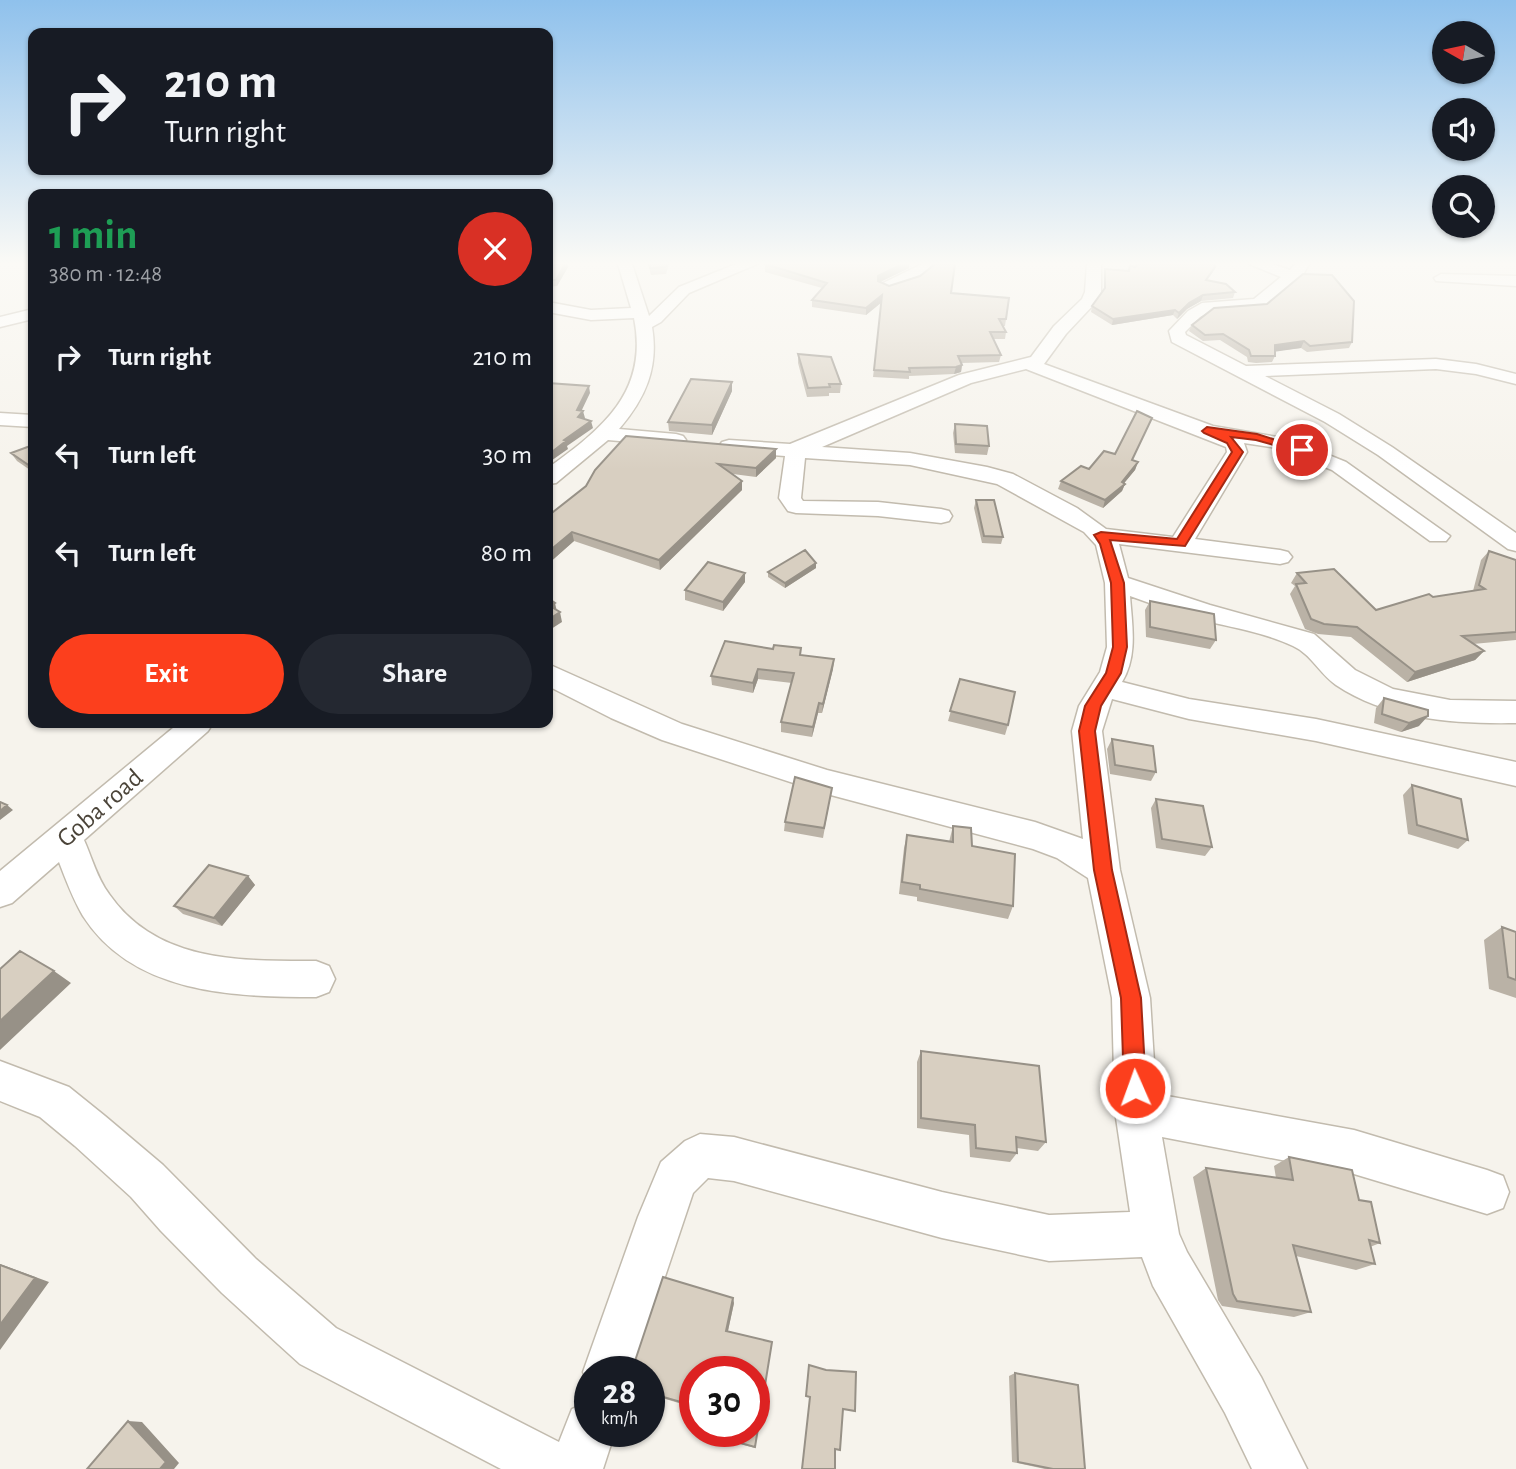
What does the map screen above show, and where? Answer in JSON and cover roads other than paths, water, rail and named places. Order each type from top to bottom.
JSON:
[{"type":"street","points":[[553,474],[603,434],[630,403],[644,370],[646,349],[643,333]]},
{"type":"street","points":[[796,449],[965,379],[1037,361],[1058,333]]},
{"type":"street","points":[[1178,333],[1183,342],[1332,418],[1385,451],[1516,544]]},
{"type":"street","points":[[1029,364],[1231,441],[1237,452],[1180,544]]},
{"type":"street","points":[[1242,370],[1281,372],[1332,367],[1436,364],[1476,369],[1516,379]]},
{"type":"street","points":[[0,419],[28,421]]},
{"type":"street","points":[[1207,431],[1282,443],[1339,466],[1438,536]]},
{"type":"street","points":[[603,434],[910,459],[992,475],[1005,479],[1069,513],[1101,535],[1107,544],[1117,583],[1120,647],[1114,673],[1107,688],[1093,706],[1087,731],[1103,870],[1131,998],[1136,1111],[1156,1234],[1170,1269],[1243,1395],[1280,1469]]},
{"type":"street","points":[[796,449],[790,498],[796,506],[878,509],[941,516]]},
{"type":"street","points":[[1101,535],[1280,557]]},
{"type":"street","points":[[1117,583],[1309,642],[1337,671],[1354,683],[1376,692],[1436,708],[1489,713],[1516,712]]},
{"type":"street","points":[[553,677],[621,711],[684,736],[828,782],[1035,836],[1069,848],[1103,870]]},
{"type":"street","points":[[1107,688],[1189,709],[1317,730],[1516,774]]},
{"type":"street","name":"Goba road","points":[[0,892],[192,728]]},
{"type":"street","points":[[66,838],[97,906],[125,937],[157,958],[191,972],[242,979],[316,979]]},
{"type":"street","points":[[0,1081],[54,1102],[90,1130],[147,1181],[177,1215],[239,1276],[318,1346],[556,1469]]},
{"type":"street","points":[[1136,1111],[1354,1152],[1487,1192]]},
{"type":"street","points":[[613,1356],[677,1178],[700,1156],[734,1159],[942,1215],[1049,1238],[1156,1234]]},
{"type":"street","points":[[576,1469],[583,1447]]}]
